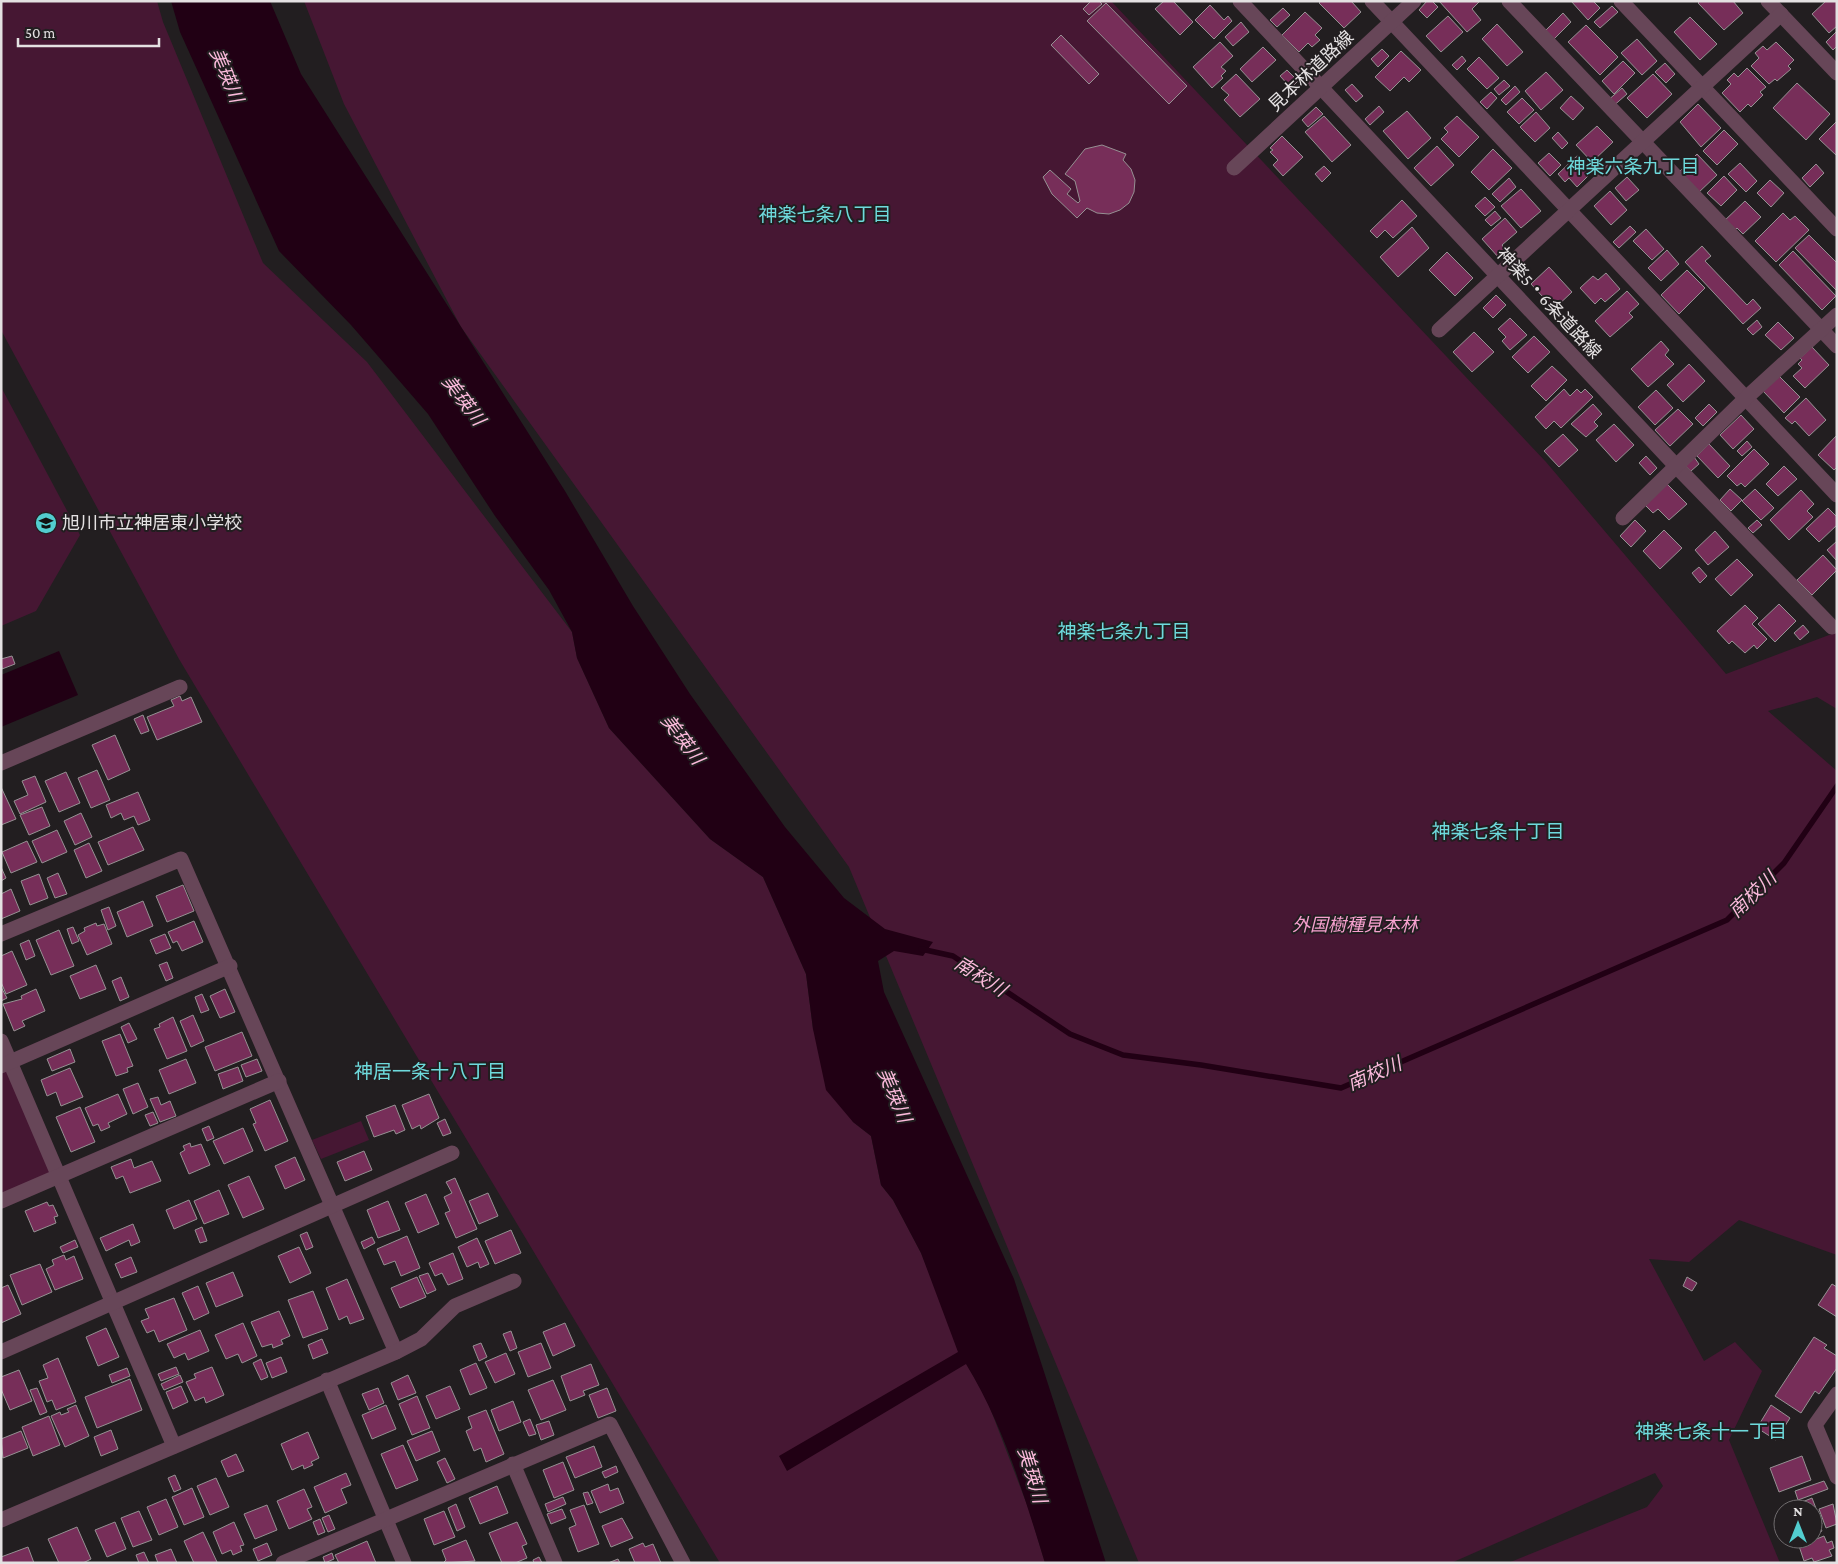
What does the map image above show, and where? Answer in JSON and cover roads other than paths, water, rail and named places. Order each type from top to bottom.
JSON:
[{"type":"street","name":"神楽5・6条道路線","points":[[1240,1],[1677,467],[1832,628]]},
{"type":"street","points":[[1372,1],[1837,495]]},
{"type":"street","name":"見本林道路線","points":[[1234,168],[1414,1]]},
{"type":"street","points":[[1509,1],[1837,346]]},
{"type":"street","points":[[1621,1],[1837,229]]},
{"type":"street","points":[[1768,1],[1837,73]]},
{"type":"street","points":[[1440,330],[1781,14]]},
{"type":"street","points":[[1623,518],[1746,398],[1837,315]]},
{"type":"street","points":[[1,763],[180,687]]},
{"type":"street","points":[[1,934],[181,859],[230,966],[396,1352]]},
{"type":"street","points":[[6,1064],[230,966]]},
{"type":"street","points":[[1,1041],[6,1064],[60,1176],[174,1446]]},
{"type":"street","points":[[1,1201],[279,1081]]},
{"type":"street","points":[[1,1352],[114,1304],[452,1153]]},
{"type":"street","points":[[1,1520],[396,1352],[421,1339],[455,1306],[514,1281]]},
{"type":"street","points":[[327,1380],[404,1563]]},
{"type":"street","points":[[1837,1394],[1815,1425],[1837,1477]]},
{"type":"street","points":[[283,1563],[385,1518],[610,1424],[683,1563]]},
{"type":"street","points":[[513,1464],[555,1563]]},
{"type":"water","name":"美瑛川","points":[[171,1],[270,1],[301,74],[565,491],[633,606],[690,694],[785,827],[844,898],[885,929],[933,942],[923,956],[894,951],[878,961],[884,992],[1014,1279],[1106,1563],[1045,1563],[1012,1460],[991,1411],[966,1364],[787,1471],[779,1456],[958,1352],[921,1253],[893,1200],[881,1185],[871,1136],[853,1122],[826,1090],[813,1029],[806,974],[763,877],[710,839],[609,728],[577,658],[572,632],[549,590],[495,516],[428,414],[351,325],[279,251],[180,32]]},
{"type":"water","points":[[59,651],[78,695],[1,727],[1,675]]},
{"type":"waterway","name":"南校川","points":[[921,949],[953,956],[1070,1034],[1123,1055],[1201,1065],[1341,1088],[1727,920],[1784,863],[1837,786]]},
{"type":"place","name":"旭川市立神居東小学校","points":[[46,523]]},
{"type":"district","name":"神楽六条九丁目","points":[[1633,166]]},
{"type":"district","name":"神楽七条八丁目","points":[[825,214]]},
{"type":"district","name":"神楽七条九丁目","points":[[1124,631]]},
{"type":"district","name":"神楽七条十丁目","points":[[1498,831]]},
{"type":"district","name":"神居一条十八丁目","points":[[430,1071]]},
{"type":"district","name":"神楽七条十一丁目","points":[[1711,1431]]},
{"type":"park label","name":"外国樹種見本林","points":[[1355,925]]}]
